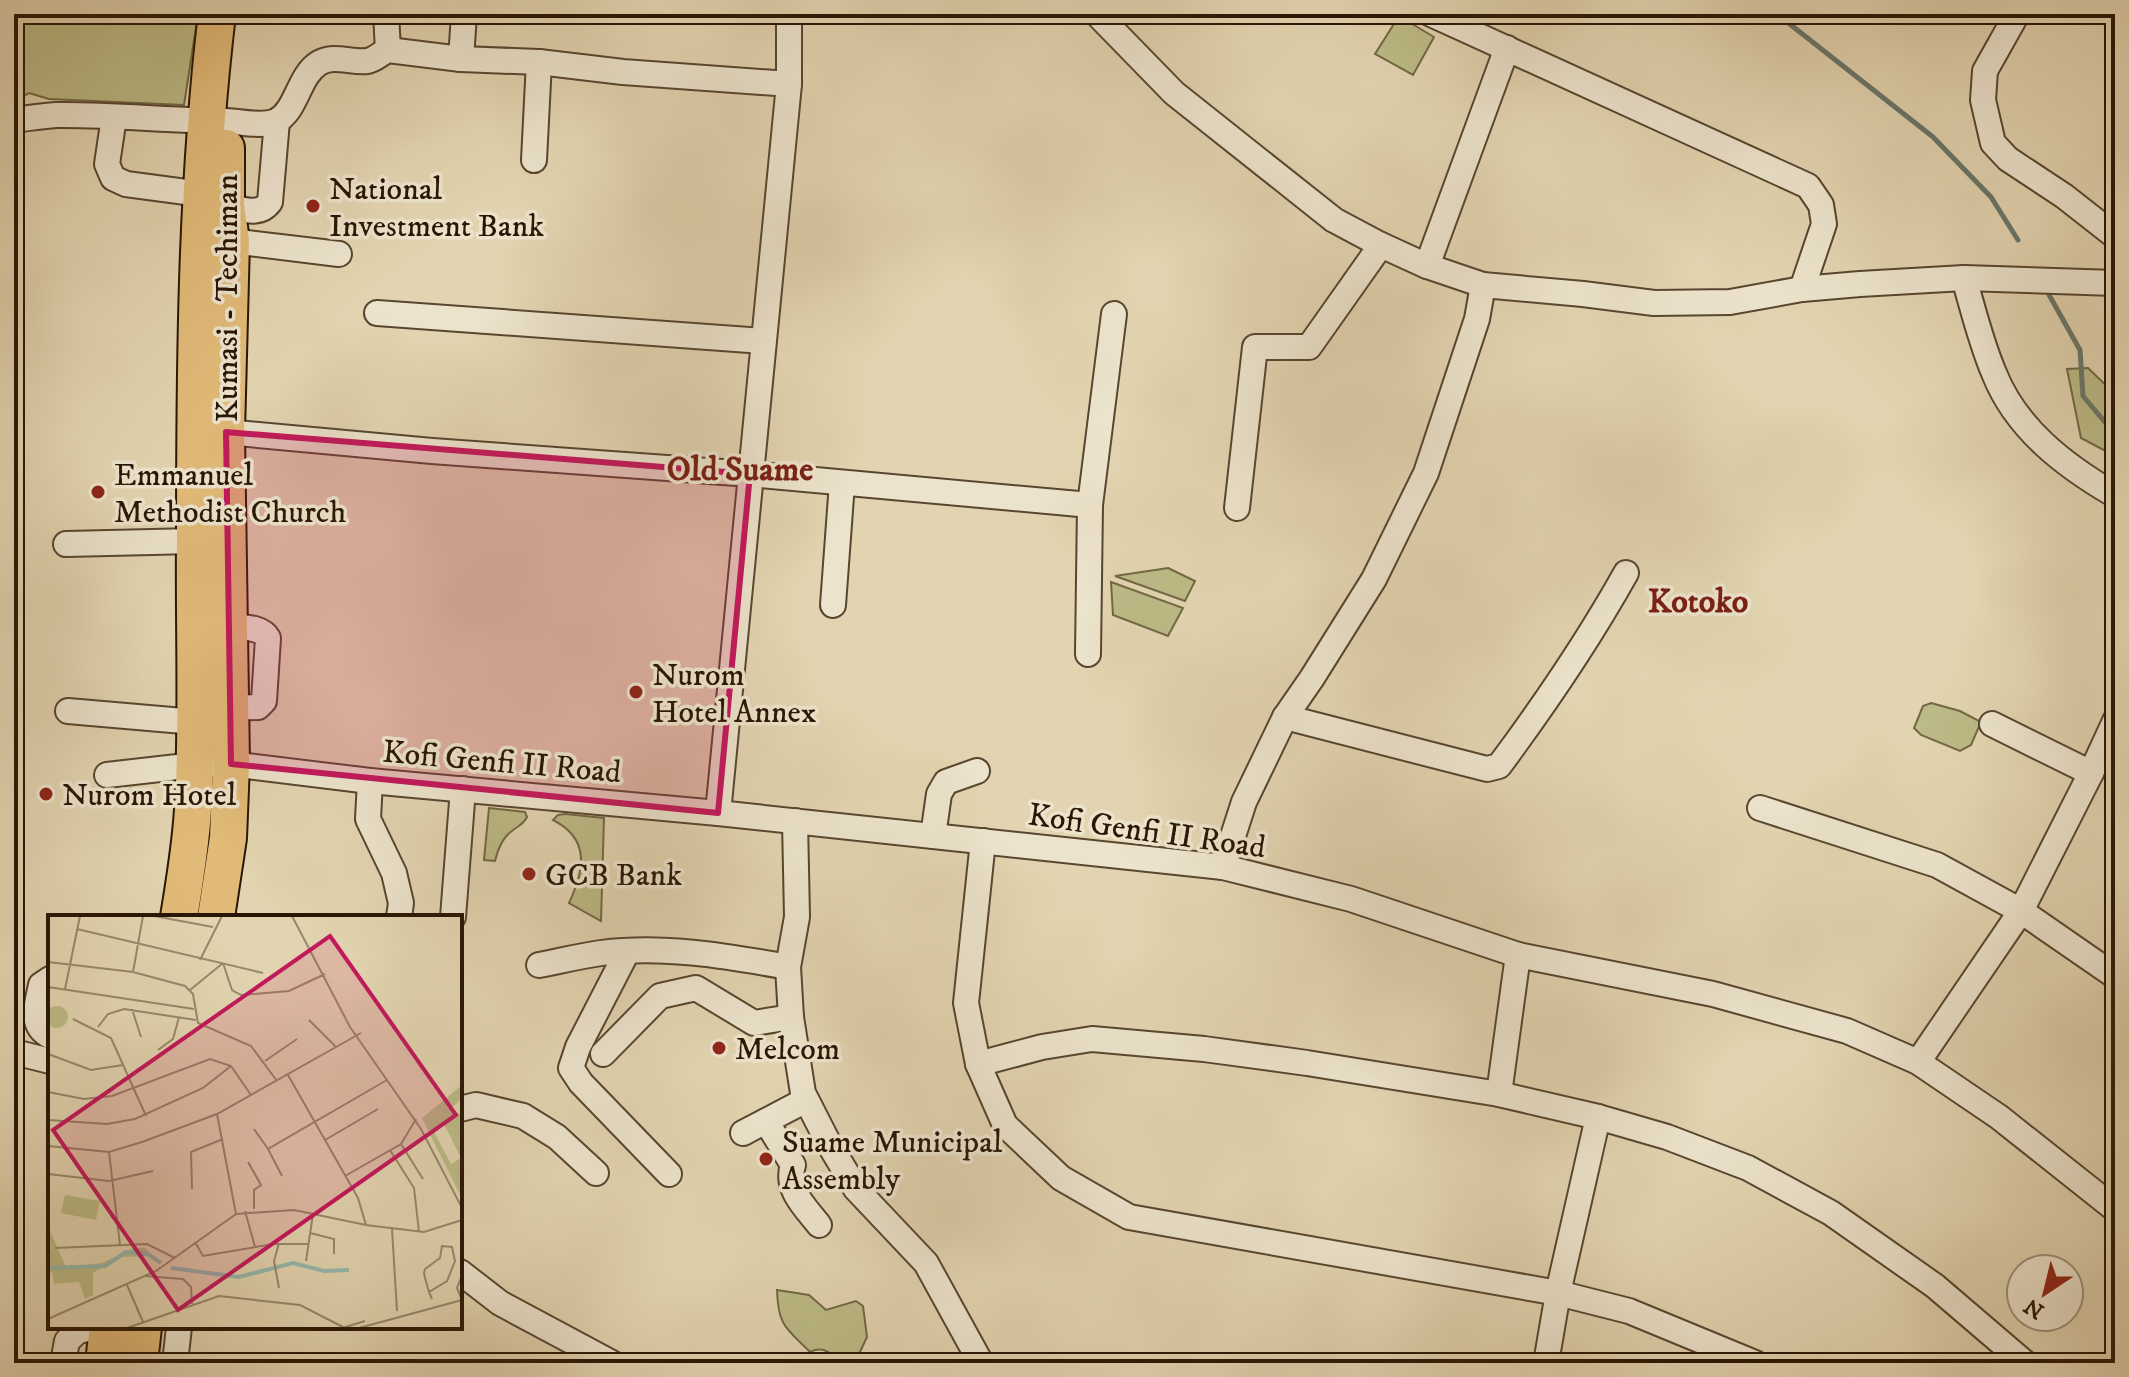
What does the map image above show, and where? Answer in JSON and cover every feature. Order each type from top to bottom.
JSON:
[{"type":"highway","points":[[179,915],[193,812],[195,541],[219,214],[217,14]]},
{"type":"highway","points":[[216,122],[233,14]]},
{"type":"highway","name":"Kumasi - Techiman","points":[[216,915],[228,838],[231,764],[219,214]]},
{"type":"highway","points":[[104,1363],[108,1329]]},
{"type":"highway","points":[[139,1363],[143,1329]]},
{"type":"street","points":[[386,14],[388,50]]},
{"type":"street","points":[[461,59],[464,14]]},
{"type":"street","points":[[718,813],[789,84],[789,14]]},
{"type":"street","points":[[1097,14],[1174,93],[1334,220],[1427,266],[1483,285],[1654,303],[1730,302],[1802,289],[1964,278],[2115,283]]},
{"type":"street","points":[[1431,14],[1808,186],[1821,205],[1824,224],[1802,289]]},
{"type":"street","points":[[2017,14],[1985,71],[1983,100],[1993,143],[2008,159],[2064,196],[2115,236]]},
{"type":"street","points":[[1427,266],[1507,48]]},
{"type":"street","points":[[219,214],[255,212],[265,209],[270,202],[277,121],[293,103],[301,84],[322,61],[336,58],[367,61],[388,50],[461,59],[539,62],[623,72],[789,84]]},
{"type":"street","points":[[534,160],[539,62]]},
{"type":"street","points":[[14,120],[55,115],[216,122],[277,121]]},
{"type":"street","points":[[114,117],[107,164],[113,178],[339,254]]},
{"type":"street","points":[[1237,508],[1255,347],[1309,347],[1381,245]]},
{"type":"street","points":[[1964,278],[1994,375],[2018,415],[2051,452],[2086,479],[2115,495]]},
{"type":"street","points":[[1223,867],[1244,802],[1285,717],[1374,579],[1426,473],[1477,319],[1483,285]]},
{"type":"street","points":[[377,313],[763,341]]},
{"type":"street","points":[[1088,654],[1090,505],[1114,314]]},
{"type":"street","points":[[226,432],[1090,505]]},
{"type":"street","points":[[833,605],[842,483]]},
{"type":"street","points":[[66,544],[195,541]]},
{"type":"street","points":[[1285,717],[1487,769],[1499,766],[1562,678],[1626,573]]},
{"type":"street","points":[[68,711],[195,722]]},
{"type":"street","points":[[1918,1062],[2021,911],[2115,721]]},
{"type":"street","points":[[1992,724],[2091,773]]},
{"type":"street","name":"Kofi Genfi II Road","points":[[107,775],[231,764],[370,781],[718,813],[1223,867],[1351,899],[1518,955],[1713,994],[1847,1031],[1918,1062],[1999,1117],[2115,1209]]},
{"type":"street","points":[[933,836],[939,794],[946,782],[977,771]]},
{"type":"street","points":[[370,781],[368,819],[394,873],[401,903],[399,915]]},
{"type":"street","points":[[453,915],[463,789]]},
{"type":"street","points":[[1760,808],[1937,865],[2021,911],[2115,976]]},
{"type":"street","points":[[795,821],[797,917],[788,967],[791,1017],[803,1093],[856,1189],[926,1263],[981,1363]]},
{"type":"street","points":[[983,841],[966,1003],[978,1064],[1005,1125],[1061,1178],[1129,1217],[1558,1293],[1629,1311],[1755,1363]]},
{"type":"street","points":[[539,965],[603,953],[658,950],[729,956],[788,967]]},
{"type":"street","points":[[627,952],[578,1047],[571,1068],[581,1083],[669,1174]]},
{"type":"street","points":[[1499,1094],[1518,955]]},
{"type":"street","points":[[48,980],[41,985],[35,1019],[40,1031],[48,1035]]},
{"type":"street","points":[[603,1054],[660,996],[696,988],[754,1023],[791,1017]]},
{"type":"street","points":[[978,1064],[1042,1047],[1092,1039],[1248,1055],[1499,1094],[1598,1117],[1667,1137],[1748,1168],[1831,1213],[1935,1286],[2025,1363]]},
{"type":"street","points":[[14,1052],[48,1060]]},
{"type":"street","points":[[743,1133],[806,1100]]},
{"type":"street","points":[[462,1108],[476,1105],[523,1116],[557,1137],[596,1173]]},
{"type":"street","points":[[1546,1363],[1558,1293],[1598,1117]]},
{"type":"street","points":[[766,1121],[793,1165],[790,1176],[792,1188],[819,1225]]},
{"type":"street","points":[[462,1274],[500,1303],[612,1363]]},
{"type":"street","points":[[63,1363],[67,1341],[78,1331],[88,1329]]},
{"type":"street","points":[[175,1363],[179,1329]]},
{"type":"highlighted area","points":[[226,432],[750,474],[718,813],[231,764]]},
{"type":"shaded area","points":[[14,14],[198,14],[184,105],[49,99],[29,93],[14,101]]},
{"type":"shaded area","points":[[1399,16],[1434,37],[1413,75],[1375,54]]},
{"type":"shaded area","points":[[2088,368],[2115,394],[2115,456],[2081,438],[2067,369]]},
{"type":"shaded area","points":[[1168,568],[1195,581],[1185,601],[1115,576]]},
{"type":"shaded area","points":[[1111,582],[1183,608],[1168,636],[1113,615]]},
{"type":"shaded area","points":[[1931,703],[1960,711],[1981,722],[1971,745],[1960,751],[1921,735],[1914,728],[1923,706]]},
{"type":"shaded area","points":[[489,808],[525,812],[527,817],[503,840],[495,861],[484,860]]},
{"type":"shaded area","points":[[565,814],[604,818],[601,921],[569,903],[581,868],[581,857],[574,836],[553,820]]},
{"type":"shaded area","points":[[777,1290],[809,1295],[826,1310],[856,1301],[863,1306],[867,1337],[858,1356],[839,1360],[822,1350],[810,1352],[785,1326],[779,1312]]},
{"type":"waterway","points":[[1777,14],[1933,137],[1991,197],[2018,240]]},
{"type":"waterway","points":[[2048,293],[2080,350],[2083,396],[2115,434]]},
{"type":"place","name":"National Investment Bank","points":[[313,206]]},
{"type":"place","name":"Emmanuel Methodist Church","points":[[98,492]]},
{"type":"place","name":"Nurom Hotel Annex","points":[[636,692]]},
{"type":"place","name":"Nurom Hotel","points":[[46,794]]},
{"type":"place","name":"GCB Bank","points":[[529,874]]},
{"type":"place","name":"Melcom","points":[[719,1048]]},
{"type":"place","name":"Suame Municipal Assembly","points":[[766,1159]]},
{"type":"district","name":"Old Suame","points":[[740,468]]},
{"type":"district","name":"Kotoko","points":[[1698,600]]}]
